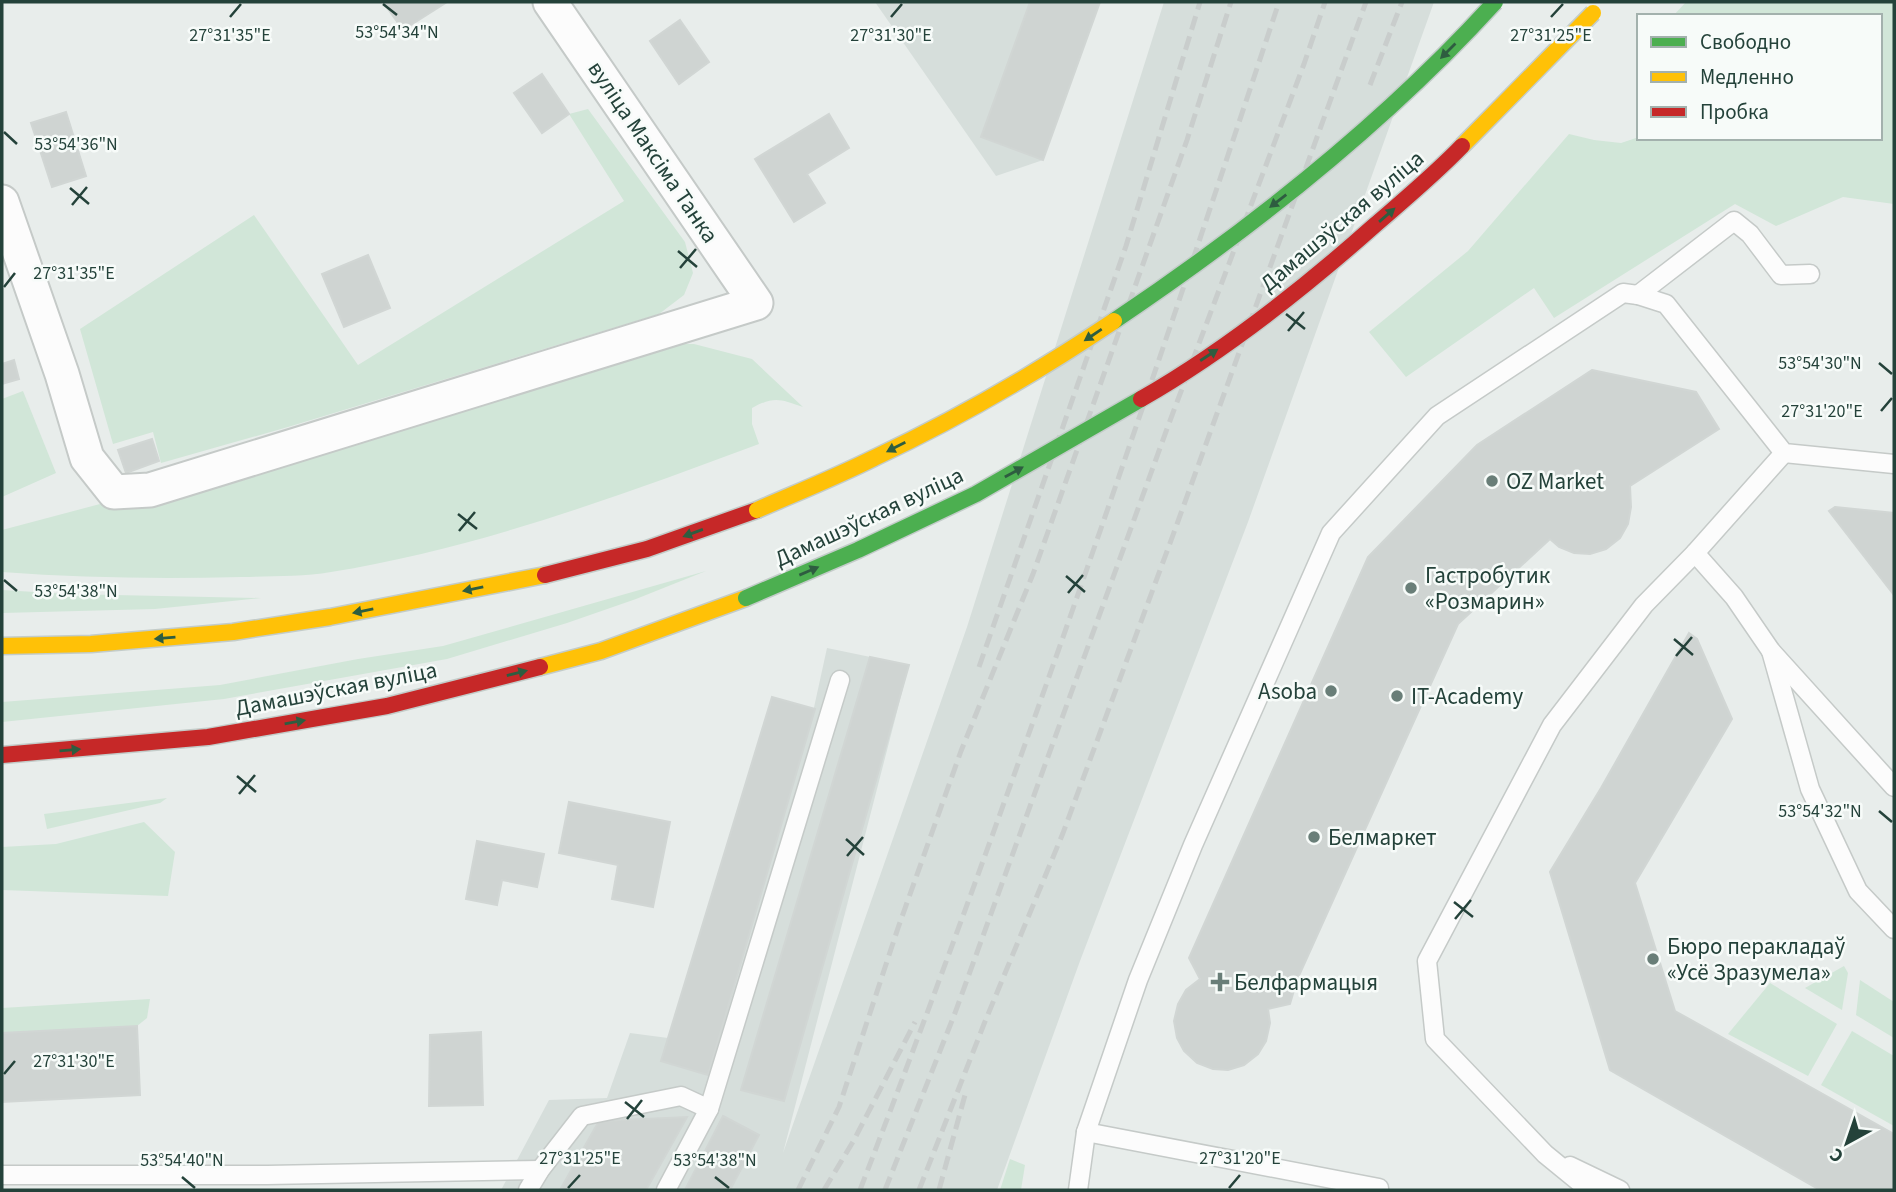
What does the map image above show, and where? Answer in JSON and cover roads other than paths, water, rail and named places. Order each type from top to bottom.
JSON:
[{"type":"main road","points":[[2,646],[91,644],[233,632],[330,617],[550,574],[647,549],[757,509],[861,465],[979,404],[1081,343],[1170,282],[1307,178],[1399,100],[1495,2]]},
{"type":"main road","name":"Дамашэўская вуліца","points":[[2,755],[208,737],[387,706],[601,651],[746,598],[858,550],[976,494],[1150,394],[1232,340],[1329,265],[1444,165],[1598,7]]},
{"type":"street","name":"вуліца Максіма Танка","points":[[2,202],[62,374],[87,458],[114,492],[150,490],[756,303],[550,2]]},
{"type":"lane","points":[[1638,295],[1734,221],[1750,234],[1781,275],[1810,274]]},
{"type":"lane","points":[[1078,1190],[1086,1132],[1138,980],[1193,845],[1331,533],[1437,416],[1622,293],[1667,304],[1784,453],[1894,464]]},
{"type":"lane","points":[[1589,1190],[1545,1154],[1435,1040],[1427,961],[1552,725],[1644,605],[1695,553],[1784,453]]},
{"type":"lane","points":[[1695,553],[1734,597],[1771,652],[1894,787]]},
{"type":"lane","points":[[1771,652],[1810,789],[1858,891],[1894,929]]},
{"type":"lane","points":[[666,1190],[709,1110],[840,680]]},
{"type":"lane","points":[[528,1190],[582,1116],[681,1096],[709,1110]]},
{"type":"lane","points":[[1086,1132],[1379,1190]]},
{"type":"lane","points":[[1545,1154],[1620,1190]]},
{"type":"lane","points":[[2,1175],[267,1175],[540,1170]]},
{"type":"railway","points":[[979,667],[1126,246],[1200,2]]},
{"type":"railway","points":[[798,1190],[839,1107],[898,928],[961,751],[1033,574],[1187,140],[1231,2]]},
{"type":"railway","points":[[860,1190],[971,895],[1077,598],[1279,2]]},
{"type":"railway","points":[[885,1190],[955,1013],[1325,2]]},
{"type":"railway","points":[[919,1190],[1063,833],[1366,2]]},
{"type":"railway","points":[[1370,85],[1402,2]]},
{"type":"railway","points":[[824,1190],[854,1140],[915,1022]]},
{"type":"railway","points":[[939,1190],[965,1095]]},
{"type":"place","name":"OZ Market","points":[[1492,481]]},
{"type":"place","name":"Гастробутик «Розмарин»","points":[[1411,588]]},
{"type":"place","name":"Asoba","points":[[1331,691]]},
{"type":"place","name":"IT-Academy","points":[[1397,696]]},
{"type":"place","name":"Белмаркет","points":[[1314,837]]},
{"type":"place","name":"Бюро перакладаў «Усё Зразумела»","points":[[1653,959]]},
{"type":"place","name":"Белфармацыя","points":[[1220,982]]}]
